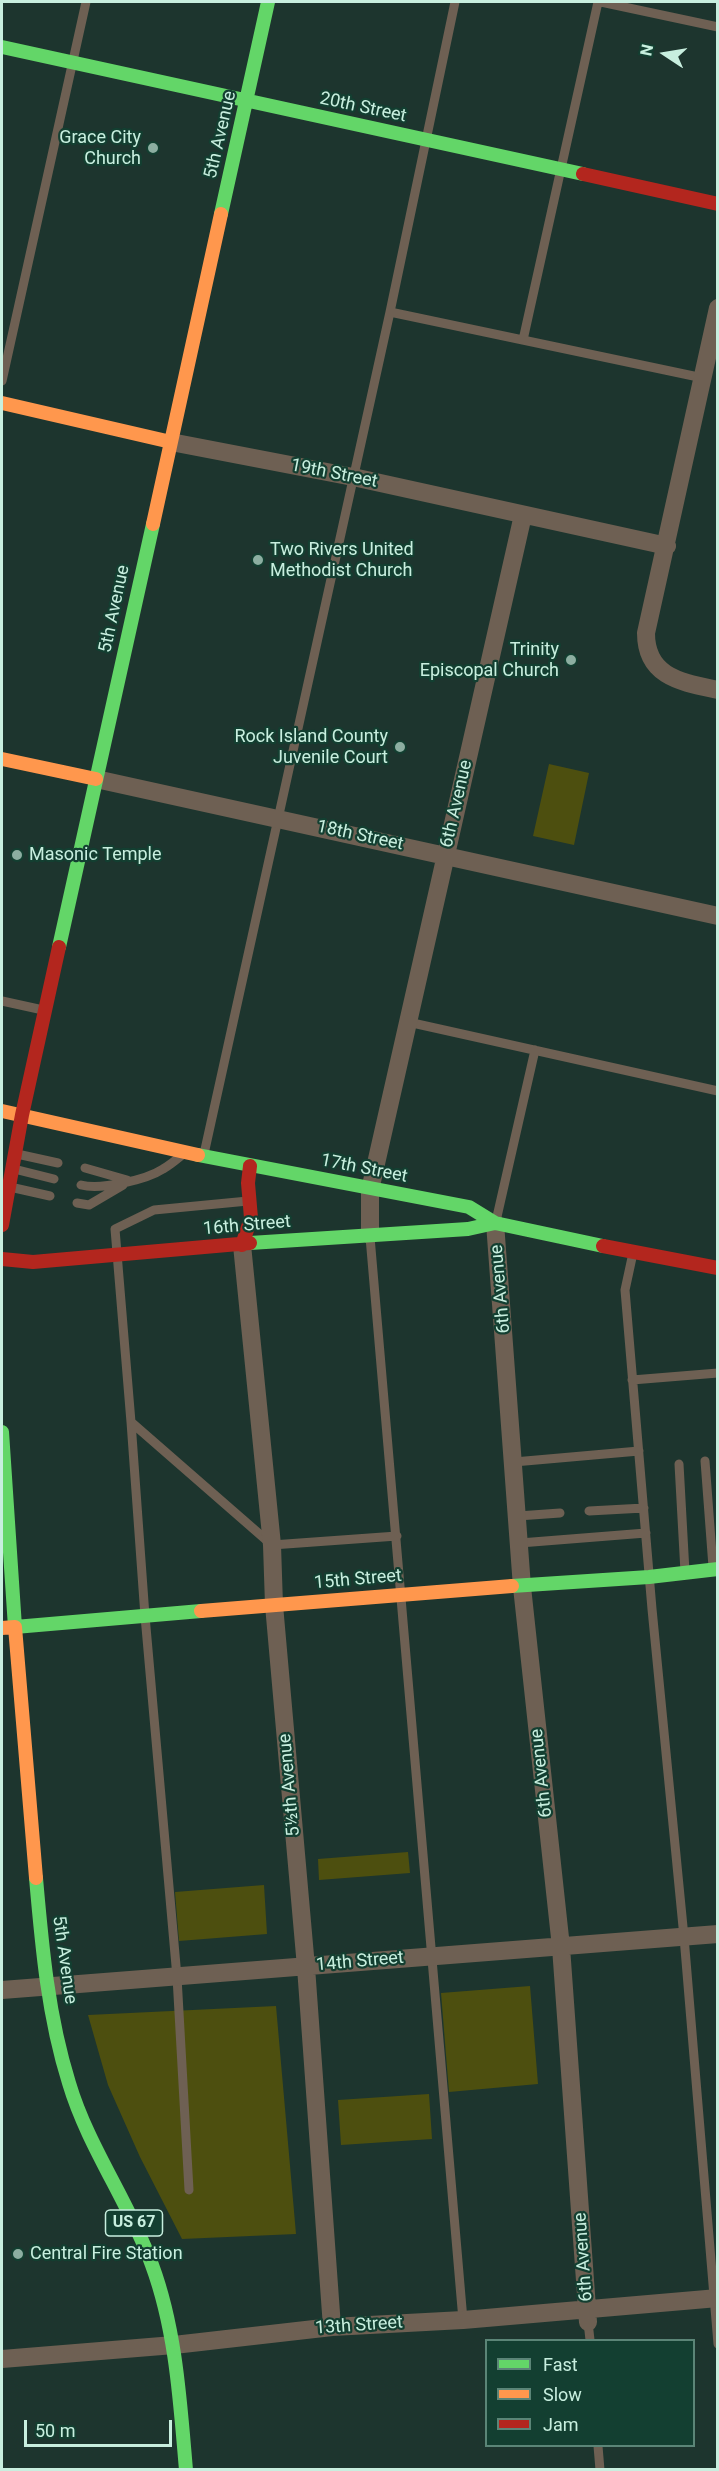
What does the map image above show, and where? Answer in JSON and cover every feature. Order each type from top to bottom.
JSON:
[{"type":"street","name":"5th Avenue","points":[[2,1225],[22,1115],[268,2]]},
{"type":"street","name":"20th Street","points":[[2,47],[717,204]]},
{"type":"street","points":[[717,308],[667,546],[646,633],[649,658],[656,667],[676,679],[717,690]]},
{"type":"street","name":"19th Street","points":[[2,403],[171,442],[353,477],[667,546]]},
{"type":"street","name":"6th Avenue","points":[[370,1235],[370,1190],[523,515]]},
{"type":"street","name":"18th Street","points":[[2,759],[445,854],[717,916]]},
{"type":"street","name":"17th Street","points":[[2,1111],[250,1166],[469,1207],[495,1223],[633,1253],[717,1268]]},
{"type":"street","points":[[242,1245],[251,1218],[248,1183],[250,1166]]},
{"type":"street","name":"6th Avenue","points":[[495,1223],[522,1587],[561,1947],[588,2316]]},
{"type":"street","name":"16th Street","points":[[2,1259],[33,1262],[468,1229],[495,1223]]},
{"type":"street","name":"5½th Avenue","points":[[242,1245],[272,1545],[274,1605],[306,1967],[332,2327]]},
{"type":"street","name":"5th Avenue","points":[[2,1432],[8,1627],[48,1987],[69,2086],[87,2132],[141,2236],[155,2274],[174,2345],[186,2469]]},
{"type":"street","name":"15th Street","points":[[8,1627],[402,1594],[649,1577],[715,1569]]},
{"type":"street","name":"14th Street","points":[[2,1990],[717,1934]]},
{"type":"street","name":"13th Street","points":[[2,2359],[174,2345],[332,2327],[588,2316],[716,2298]]},
{"type":"lane","points":[[2,381],[86,2]]},
{"type":"lane","points":[[203,1156],[276,818],[390,312],[455,2]]},
{"type":"lane","points":[[523,340],[599,2],[717,27]]},
{"type":"lane","points":[[390,312],[702,378]]},
{"type":"lane","points":[[2,1001],[45,1011]]},
{"type":"lane","points":[[408,1022],[717,1091]]},
{"type":"lane","points":[[495,1223],[535,1050]]},
{"type":"lane","points":[[81,1185],[93,1188],[129,1181],[162,1170],[186,1152]]},
{"type":"lane","points":[[15,1153],[58,1162]]},
{"type":"lane","points":[[11,1168],[54,1179]]},
{"type":"lane","points":[[85,1168],[129,1181]]},
{"type":"lane","points":[[77,1203],[89,1205],[129,1181]]},
{"type":"lane","points":[[8,1187],[50,1196]]},
{"type":"lane","points":[[189,2190],[177,1977],[145,1616],[115,1229],[154,1210],[249,1201]]},
{"type":"lane","points":[[370,1235],[463,2320]]},
{"type":"lane","points":[[633,1253],[625,1290],[649,1577],[716,2298],[717,2344]]},
{"type":"lane","points":[[632,1380],[717,1373]]},
{"type":"lane","points":[[131,1422],[272,1545],[397,1536]]},
{"type":"lane","points":[[514,1462],[639,1451]]},
{"type":"lane","points":[[705,1461],[715,1569]]},
{"type":"lane","points":[[679,1464],[686,1573]]},
{"type":"lane","points":[[589,1511],[644,1508]]},
{"type":"lane","points":[[518,1516],[560,1513]]},
{"type":"lane","points":[[520,1543],[646,1533]]},
{"type":"lane","points":[[588,2316],[590,2339]]},
{"type":"lane","points":[[598,2447],[600,2469]]},
{"type":"shaded area","points":[[549,764],[589,773],[574,845],[533,836]]},
{"type":"shaded area","points":[[408,1852],[410,1873],[319,1880],[318,1859]]},
{"type":"shaded area","points":[[264,1885],[267,1934],[179,1941],[175,1892]]},
{"type":"shaded area","points":[[530,1986],[538,2084],[449,2092],[441,1993]]},
{"type":"shaded area","points":[[276,2006],[296,2234],[182,2239],[140,2157],[108,2085],[88,2015]]},
{"type":"shaded area","points":[[429,2094],[432,2139],[341,2145],[338,2100]]},
{"type":"traffic: fast","points":[[221,214],[268,2]]},
{"type":"traffic: fast","points":[[2,47],[583,174]]},
{"type":"traffic: fast","points":[[59,947],[153,524]]},
{"type":"traffic: fast","points":[[198,1155],[469,1207],[495,1223],[603,1246]]},
{"type":"traffic: fast","points":[[250,1243],[468,1229],[495,1223]]},
{"type":"traffic: fast","points":[[2,1432],[15,1627],[201,1611]]},
{"type":"traffic: fast","points":[[512,1586],[649,1577],[718,1569]]},
{"type":"traffic: fast","points":[[36,1878],[51,2007],[69,2083],[87,2130],[143,2242],[167,2315],[176,2366],[186,2470]]},
{"type":"traffic: slow","points":[[153,524],[221,214]]},
{"type":"traffic: slow","points":[[2,403],[171,442]]},
{"type":"traffic: slow","points":[[2,759],[96,779]]},
{"type":"traffic: slow","points":[[2,1111],[198,1155]]},
{"type":"traffic: slow","points":[[201,1611],[512,1586]]},
{"type":"traffic: slow","points":[[2,1628],[15,1627],[36,1878]]},
{"type":"traffic: jam","points":[[583,174],[718,204]]},
{"type":"traffic: jam","points":[[2,1225],[22,1115],[59,947]]},
{"type":"traffic: jam","points":[[242,1245],[251,1218],[248,1183],[250,1166]]},
{"type":"traffic: jam","points":[[2,1259],[33,1262],[250,1243]]},
{"type":"traffic: jam","points":[[603,1246],[718,1268]]},
{"type":"place","name":"Grace City Church","points":[[153,148]]},
{"type":"place","name":"Two Rivers United Methodist Church","points":[[258,560]]},
{"type":"place","name":"Trinity Episcopal Church","points":[[571,660]]},
{"type":"place","name":"Rock Island County Juvenile Court","points":[[400,747]]},
{"type":"place","name":"Masonic Temple","points":[[17,855]]},
{"type":"place","name":"Central Fire Station","points":[[18,2254]]}]
